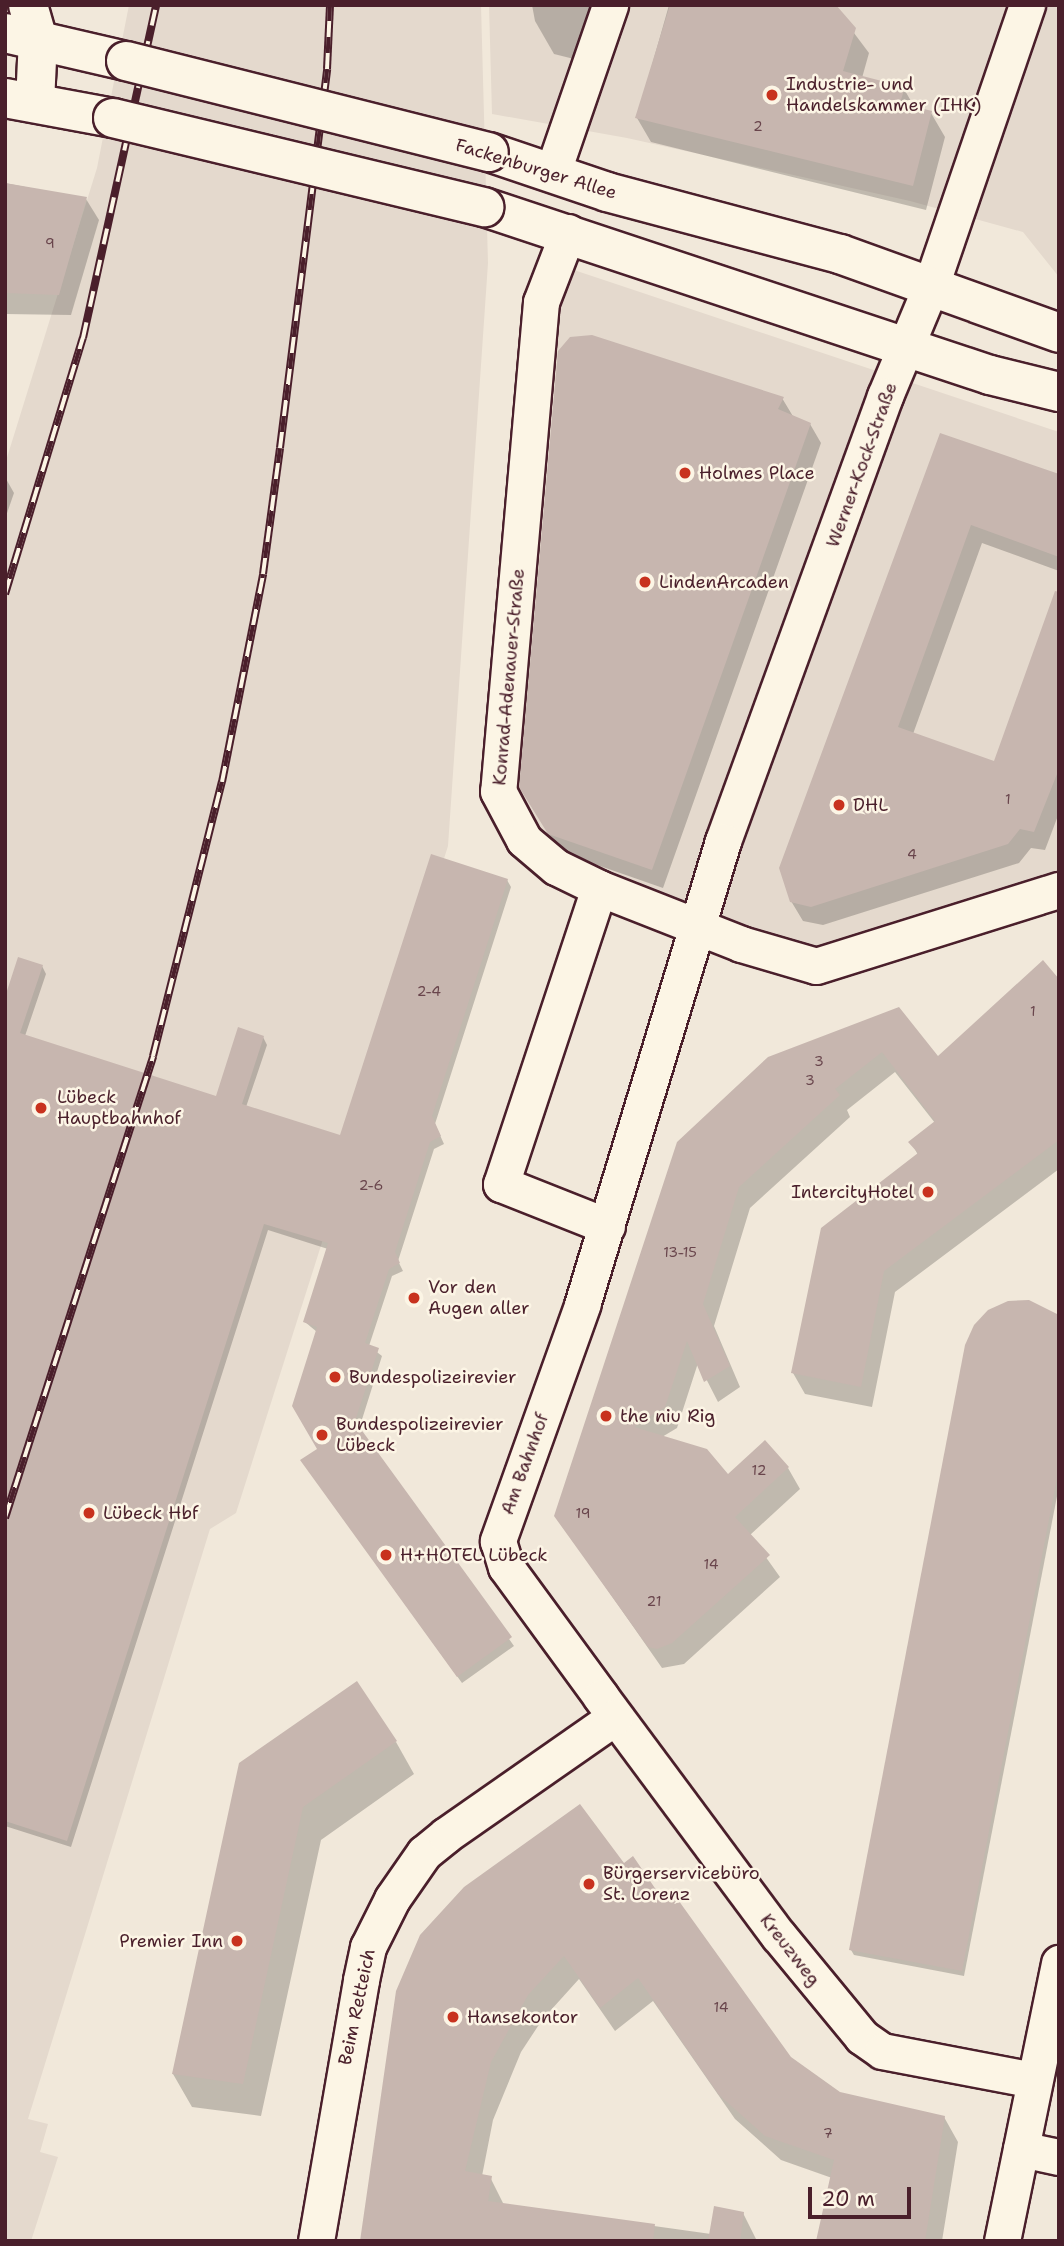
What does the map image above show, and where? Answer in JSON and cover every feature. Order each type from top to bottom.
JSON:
[{"type":"main road","name":"Fackenburger Allee","points":[[24,26],[126,61],[489,152],[553,171],[607,192],[839,254],[1059,333]]},
{"type":"main road","points":[[24,26],[20,101],[113,118],[484,207],[568,232],[990,376],[1059,392]]},
{"type":"street","points":[[553,171],[610,5]]},
{"type":"street","name":"Werner-Kock-Straße","points":[[697,926],[723,841],[906,346],[931,286],[1027,5]]},
{"type":"street","name":"Konrad-Adenauer-Straße","points":[[568,232],[541,302],[498,791],[524,841],[556,867],[599,888],[789,961],[816,965],[1059,890]]},
{"type":"street","points":[[599,888],[501,1184],[607,1226]]},
{"type":"street","name":"Am Bahnhof","points":[[615,1717],[506,1567],[498,1541],[607,1226],[697,926]]},
{"type":"street","name":"Kreuzweg","points":[[615,1717],[795,1957],[862,2037],[882,2051],[1034,2080]]},
{"type":"street","name":"Beim Retteich","points":[[316,2241],[368,1947],[392,1899],[425,1853],[446,1835],[615,1717]]},
{"type":"street","points":[[1002,2241],[1059,1963]]},
{"type":"street","points":[[1021,2149],[1059,2157]]},
{"type":"shaded area","points":[[129,5],[481,5],[488,263],[448,846],[236,1513],[210,1529],[28,2119],[48,2124],[40,2152],[58,2157],[31,2241],[5,2241],[5,464],[97,168]]},
{"type":"shaded area","points":[[489,5],[1059,5],[1059,277],[1023,232],[910,201],[627,138],[492,114]]},
{"type":"shaded area","points":[[559,265],[1059,432],[1059,890],[816,964],[599,888],[509,817]]},
{"type":"building","name":"Industrie- und Handelskammer (IHK)","points":[[670,5],[836,5],[856,28],[843,71],[905,87],[900,103],[932,111],[913,186],[635,118]]},
{"type":"building","points":[[5,183],[87,197],[59,295],[5,293]]},
{"type":"building","name":"LindenArcaden","points":[[592,335],[784,397],[778,409],[811,423],[652,870],[548,834],[519,787],[558,351],[570,337]]},
{"type":"building","points":[[940,433],[1059,474],[1059,557],[971,525],[898,727],[994,761],[1055,591],[1059,592],[1059,769],[1034,832],[1020,829],[1008,844],[811,907],[790,902],[779,868]]},
{"type":"building","points":[[431,854],[508,879],[432,1116],[441,1136],[430,1142],[395,1252],[400,1263],[389,1269],[365,1343],[379,1348],[355,1421],[512,1637],[457,1677],[300,1460],[317,1449],[292,1406],[317,1327],[303,1322],[328,1243],[264,1224],[67,1841],[5,1821],[5,997],[18,957],[43,965],[20,1033],[216,1096],[238,1027],[264,1036],[242,1104],[340,1135]]},
{"type":"building","points":[[1043,960],[1059,979],[1059,1140],[884,1271],[861,1387],[791,1373],[821,1228],[918,1153],[908,1142],[935,1121],[882,1052],[835,1089],[840,1095],[739,1187],[703,1304],[730,1366],[704,1382],[687,1341],[665,1407],[634,1427],[707,1449],[728,1474],[765,1440],[789,1467],[735,1517],[770,1555],[672,1643],[657,1649],[648,1647],[554,1516],[677,1142],[768,1057],[899,1007],[938,1056]]},
{"type":"building","points":[[1029,1300],[1059,1315],[1059,1467],[962,1971],[849,1950],[965,1345],[974,1325],[988,1310],[1008,1301]]},
{"type":"building","name":"Premier Inn","points":[[357,1681],[397,1741],[303,1807],[243,2084],[172,2074],[239,1763]]},
{"type":"building","name":"Hansekontor","points":[[580,1804],[624,1863],[633,1856],[661,1897],[671,1890],[791,2057],[840,2092],[945,2116],[925,2241],[816,2241],[834,2160],[765,2136],[719,2095],[638,1978],[600,2008],[564,1956],[528,1995],[491,2062],[465,2171],[492,2176],[488,2201],[655,2224],[653,2241],[360,2241],[396,1991],[420,1935],[464,1887]]},
{"type":"building","points":[[714,2206],[744,2212],[740,2241],[708,2241]]},
{"type":"railway","points":[[5,594],[83,338],[156,5]]},
{"type":"railway","points":[[5,1518],[153,1056],[222,782],[263,574],[327,69],[330,5]]},
{"type":"place","name":"Industrie- und Handelskammer (IHK)","points":[[772,95]]},
{"type":"place","name":"Holmes Place","points":[[685,473]]},
{"type":"place","name":"LindenArcaden","points":[[645,582]]},
{"type":"place","name":"DHL","points":[[839,805]]},
{"type":"place","name":"Lübeck Hauptbahnhof","points":[[41,1108]]},
{"type":"place","name":"IntercityHotel","points":[[928,1192]]},
{"type":"place","name":"Vor den Augen aller","points":[[414,1298]]},
{"type":"place","name":"Bundespolizeirevier","points":[[335,1377]]},
{"type":"place","name":"the niu Rig","points":[[606,1416]]},
{"type":"place","name":"Bundespolizeirevier Lübeck","points":[[322,1435]]},
{"type":"place","name":"Lübeck Hbf","points":[[89,1513]]},
{"type":"place","name":"H+HOTEL Lübeck","points":[[386,1555]]},
{"type":"place","name":"Bürgerservicebüro St. Lorenz","points":[[589,1884]]},
{"type":"place","name":"Premier Inn","points":[[237,1941]]},
{"type":"place","name":"Hansekontor","points":[[453,2017]]}]
